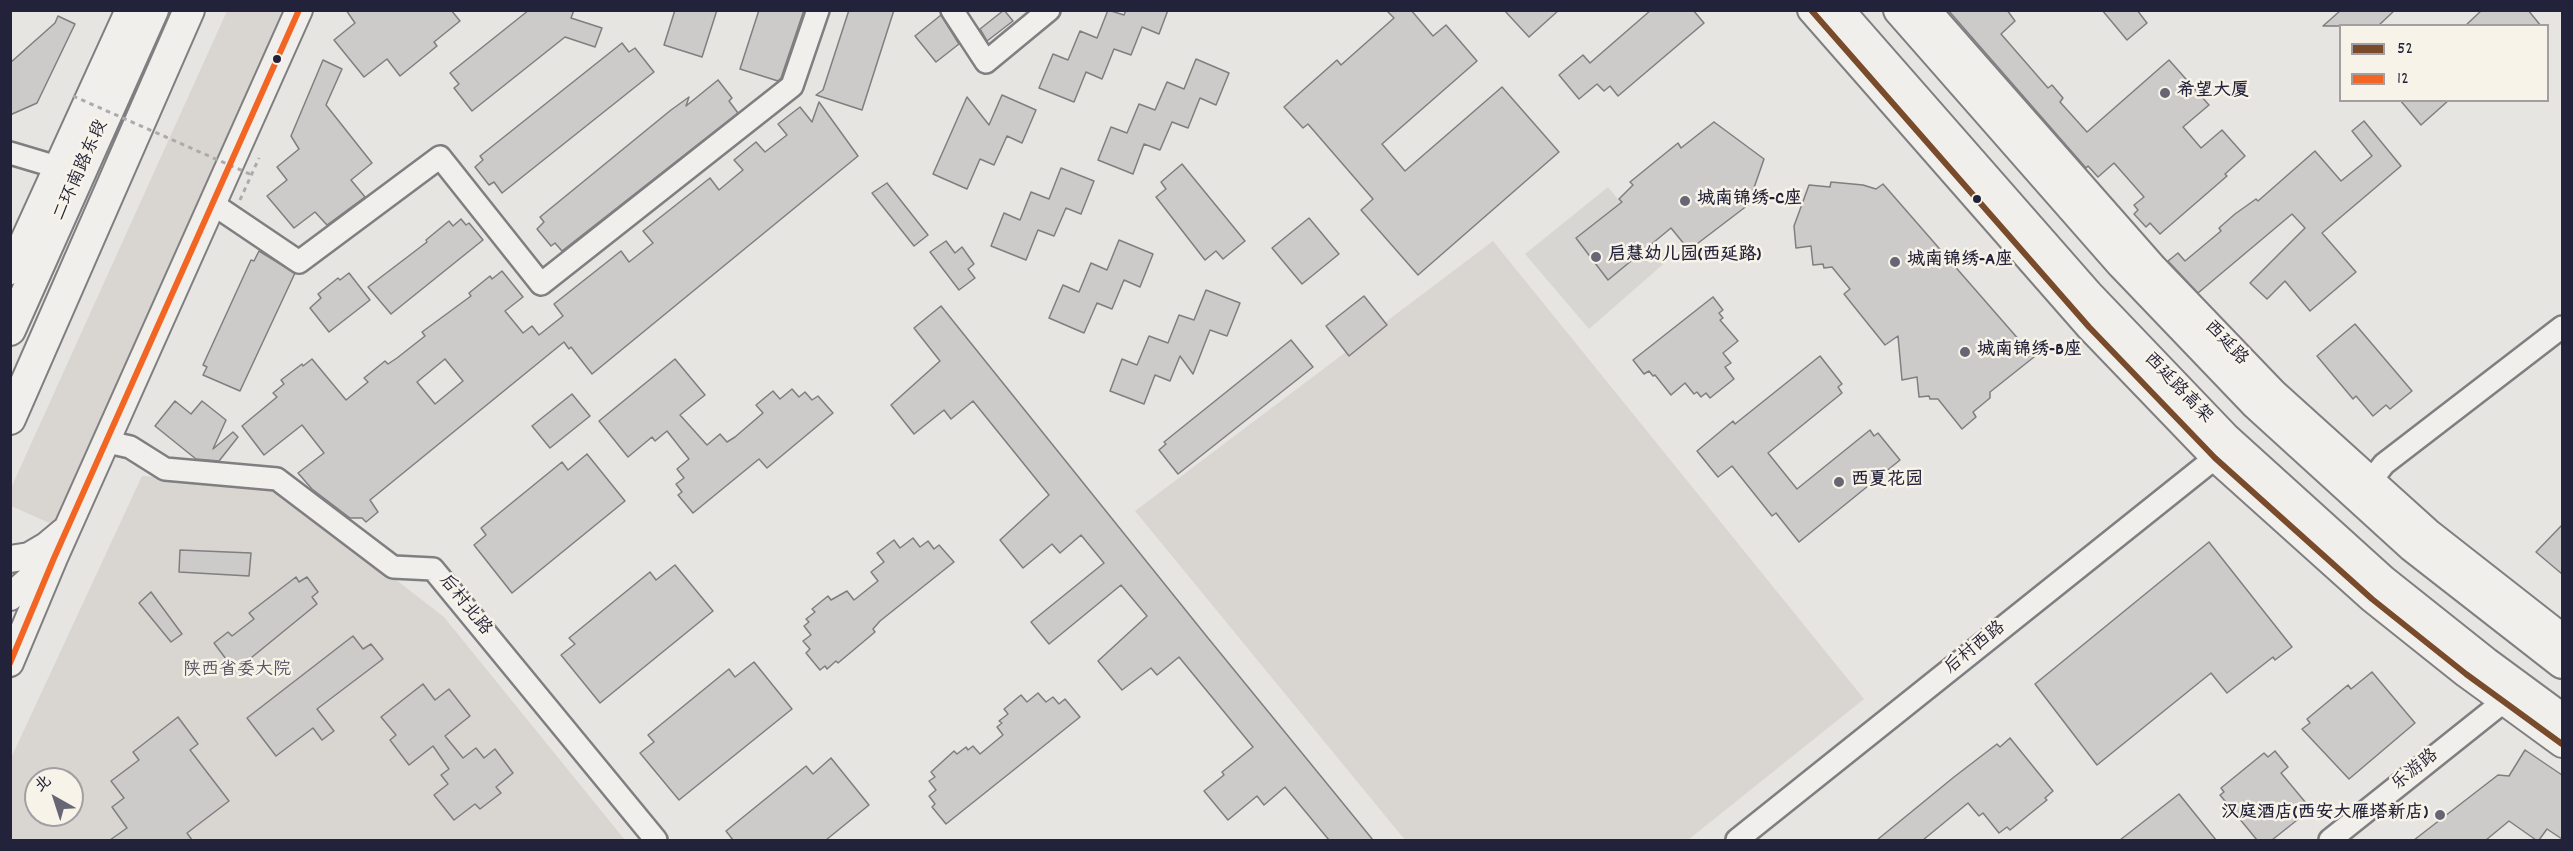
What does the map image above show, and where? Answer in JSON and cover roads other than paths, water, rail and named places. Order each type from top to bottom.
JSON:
[{"type":"highway","name":"二环南路东段","points":[[10,330],[153,10]]},
{"type":"highway","points":[[11,420],[189,10]]},
{"type":"highway","name":"西延路高架","points":[[1838,10],[2088,295],[2224,437],[2383,581],[2477,657],[2562,719]]},
{"type":"highway","points":[[1899,10],[2129,272],[2248,396],[2320,465],[2412,546],[2562,663]]},
{"type":"main road","points":[[10,271],[129,10]]},
{"type":"main road","points":[[10,663],[54,558],[108,442],[299,10]]},
{"type":"main road","points":[[1811,10],[2089,327],[2216,458],[2372,599],[2503,702],[2562,744]]},
{"type":"main road","name":"西延路","points":[[1927,10],[2172,288],[2274,393],[2370,482],[2465,562],[2562,637]]},
{"type":"main road","points":[[10,559],[20,559],[46,546],[68,528]]},
{"type":"main road","points":[[10,597],[54,558]]},
{"type":"street","points":[[213,204],[300,262],[440,157],[541,284],[792,86],[818,10]]},
{"type":"street","points":[[952,10],[986,62],[1049,10]]},
{"type":"street","points":[[10,153],[57,167]]},
{"type":"street","points":[[2370,482],[2384,464],[2562,327]]},
{"type":"street","name":"后村北路","points":[[108,442],[130,447],[165,470],[277,479],[393,567],[433,569],[656,840]]},
{"type":"street","name":"后村西路","points":[[1737,840],[2216,458]]},
{"type":"street","name":"乐游路","points":[[2330,840],[2503,702]]},
{"type":"place","name":"希望大厦","points":[[2165,93]]},
{"type":"place","name":"城南锦绣-C座","points":[[1685,201]]},
{"type":"place","name":"启慧幼儿园(西延路)","points":[[1596,257]]},
{"type":"place","name":"城南锦绣-A座","points":[[1895,262]]},
{"type":"place","name":"城南锦绣-B座","points":[[1965,352]]},
{"type":"place","name":"西夏花园","points":[[1839,482]]},
{"type":"place","name":"汉庭酒店(西安大雁塔新店)","points":[[2440,815]]},
{"type":"park label","name":"陕西省委大院","points":[[237,672]]}]
